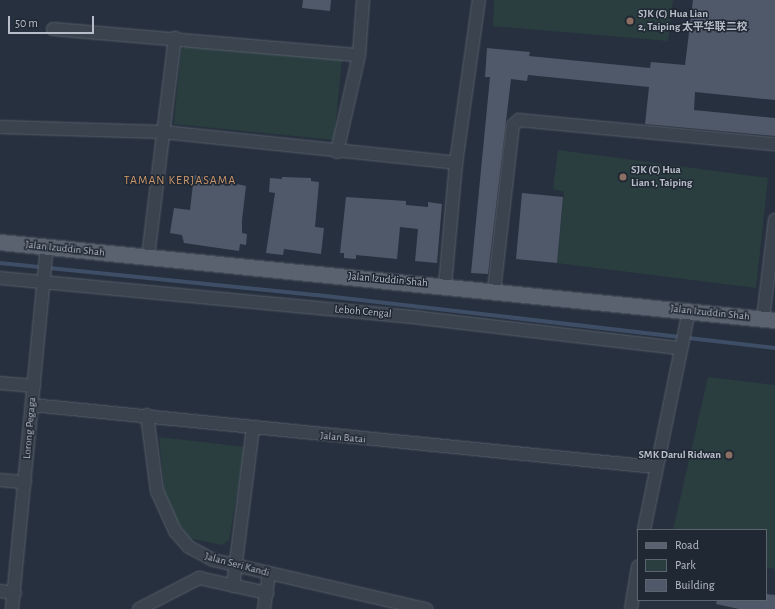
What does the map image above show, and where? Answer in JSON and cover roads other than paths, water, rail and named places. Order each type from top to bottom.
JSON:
[{"type":"main road","name":"Jalan Izuddin Shah","points":[[0,242],[769,319]]},
{"type":"street","points":[[337,152],[358,55],[363,0]]},
{"type":"street","points":[[446,286],[456,163],[479,0]]},
{"type":"street","points":[[53,29],[175,38],[358,55]]},
{"type":"street","points":[[148,257],[175,38]]},
{"type":"street","points":[[494,291],[515,122],[532,120],[775,144]]},
{"type":"street","points":[[0,127],[163,132],[337,152],[456,163]]},
{"type":"street","points":[[769,319],[775,220]]},
{"type":"street","name":"Lorong Pegaga","points":[[12,609],[15,593],[47,247]]},
{"type":"street","name":"Leboh Cengal","points":[[0,278],[45,272],[420,318],[683,341]]},
{"type":"street","points":[[644,529],[655,467],[689,311]]},
{"type":"street","points":[[0,383],[34,386]]},
{"type":"street","name":"Jalan Batai","points":[[32,405],[655,467]]},
{"type":"street","name":"Jalan Seri Kandi","points":[[147,416],[157,491],[175,531],[188,547],[200,555],[236,565],[426,609]]},
{"type":"street","points":[[233,586],[253,428]]},
{"type":"street","points":[[0,480],[25,482]]},
{"type":"street","points":[[264,609],[270,573]]},
{"type":"street","points":[[631,609],[637,573]]},
{"type":"street","points":[[139,609],[199,578],[267,593]]},
{"type":"street","points":[[0,591],[15,593]]},
{"type":"waterway","points":[[0,263],[317,295],[775,348]]},
{"type":"place","name":"SJK (C) Hua Lian 2, Taiping 太平华联二校","points":[[630,21]]},
{"type":"place","name":"SJK (C) Hua Lian 1, Taiping","points":[[623,177]]},
{"type":"place","name":"SMK Darul Ridwan","points":[[729,455]]},
{"type":"district","name":"TAMAN KERJASAMA","points":[[180,181]]}]
